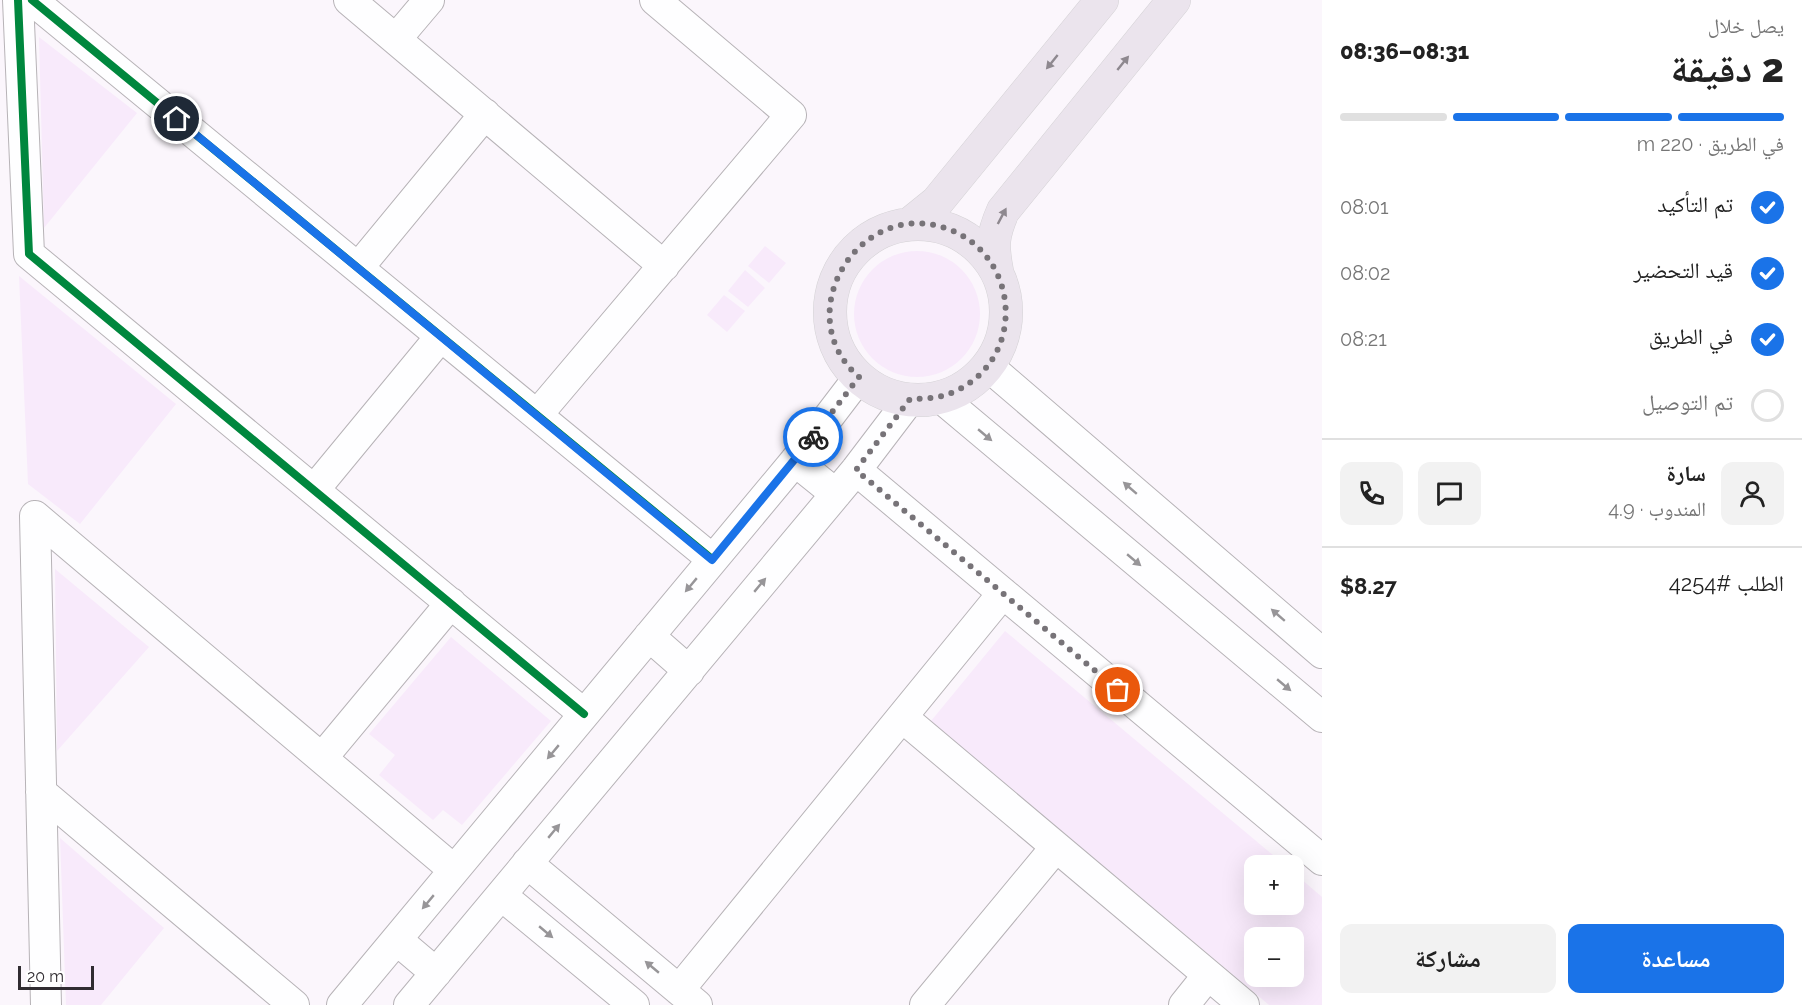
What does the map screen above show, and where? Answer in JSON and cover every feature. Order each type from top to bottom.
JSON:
[{"type":"main road","points":[[911,224],[937,202],[1102,0]]},
{"type":"main road","points":[[997,272],[983,252],[963,236],[947,228],[930,224],[911,224],[882,231],[862,243],[846,260],[838,273],[830,303],[830,318],[838,348],[845,361],[859,377],[880,391],[894,396],[925,398],[958,390],[975,379],[988,366],[1001,344],[1007,320],[1005,295],[997,272],[993,250],[995,230],[1003,211],[1174,0]]},
{"type":"street","points":[[18,0],[29,254],[584,714]]},
{"type":"street","points":[[32,0],[712,560]]},
{"type":"street","points":[[349,0],[664,266]]},
{"type":"street","points":[[396,39],[429,0]]},
{"type":"street","points":[[537,416],[791,115],[655,0]]},
{"type":"street","points":[[358,268],[485,114]]},
{"type":"street","points":[[314,490],[441,336]]},
{"type":"street","points":[[988,366],[1322,653]]},
{"type":"street","points":[[342,1005],[795,460],[859,377]]},
{"type":"street","points":[[409,1005],[856,470],[925,398],[1322,717]]},
{"type":"street","points":[[795,460],[836,494]]},
{"type":"street","points":[[856,470],[1322,860]]},
{"type":"street","points":[[46,1005],[35,516],[454,870]]},
{"type":"street","points":[[527,863],[688,998],[902,717],[1003,593]]},
{"type":"street","points":[[322,758],[451,603]]},
{"type":"street","points":[[649,636],[688,670]]},
{"type":"street","points":[[902,717],[1244,1005]]},
{"type":"street","points":[[41,792],[294,1005]]},
{"type":"street","points":[[925,1005],[1056,847]]},
{"type":"street","points":[[501,895],[634,1005]]},
{"type":"street","points":[[397,940],[436,973]]},
{"type":"street","points":[[1184,1005],[1208,975]]},
{"type":"shaded area","points":[[39,37],[137,113],[44,228]]},
{"type":"shaded area","points":[[765,246],[786,263],[769,283],[748,266]]},
{"type":"shaded area","points":[[917,251],[941,256],[962,269],[975,290],[980,314],[975,338],[962,359],[941,372],[917,377],[893,372],[872,359],[859,338],[854,314],[859,290],[872,269],[893,256]]},
{"type":"shaded area","points":[[745,270],[765,288],[748,307],[728,291]]},
{"type":"shaded area","points":[[19,276],[176,404],[80,524],[28,484]]},
{"type":"shaded area","points":[[724,295],[745,311],[727,332],[707,315]]},
{"type":"shaded area","points":[[55,569],[149,647],[57,751]]},
{"type":"shaded area","points":[[1005,631],[1273,855],[1244,855],[1244,915],[1304,915],[1304,881],[1322,897],[1322,1005],[1269,1005],[1248,987],[1304,987],[1304,927],[1244,927],[1244,984],[931,721]]},
{"type":"shaded area","points":[[451,637],[551,721],[462,825],[443,810],[433,820],[379,775],[395,755],[369,734]]},
{"type":"shaded area","points":[[60,838],[164,928],[101,1005],[66,1005]]},
{"type":"cycle path","points":[[18,0],[29,254],[584,714]]},
{"type":"cycle path","points":[[32,0],[712,559]]},
{"type":"way so far","points":[[813,437],[859,377],[845,361],[838,348],[830,318],[830,303],[838,273],[856,248],[882,231],[896,226],[930,224],[947,228],[963,236],[983,252],[997,272],[1005,295],[1007,320],[1001,344],[988,366],[975,379],[958,390],[940,397],[910,399],[856,470],[1118,690]]},
{"type":"route","points":[[177,119],[712,560],[813,437]]}]
